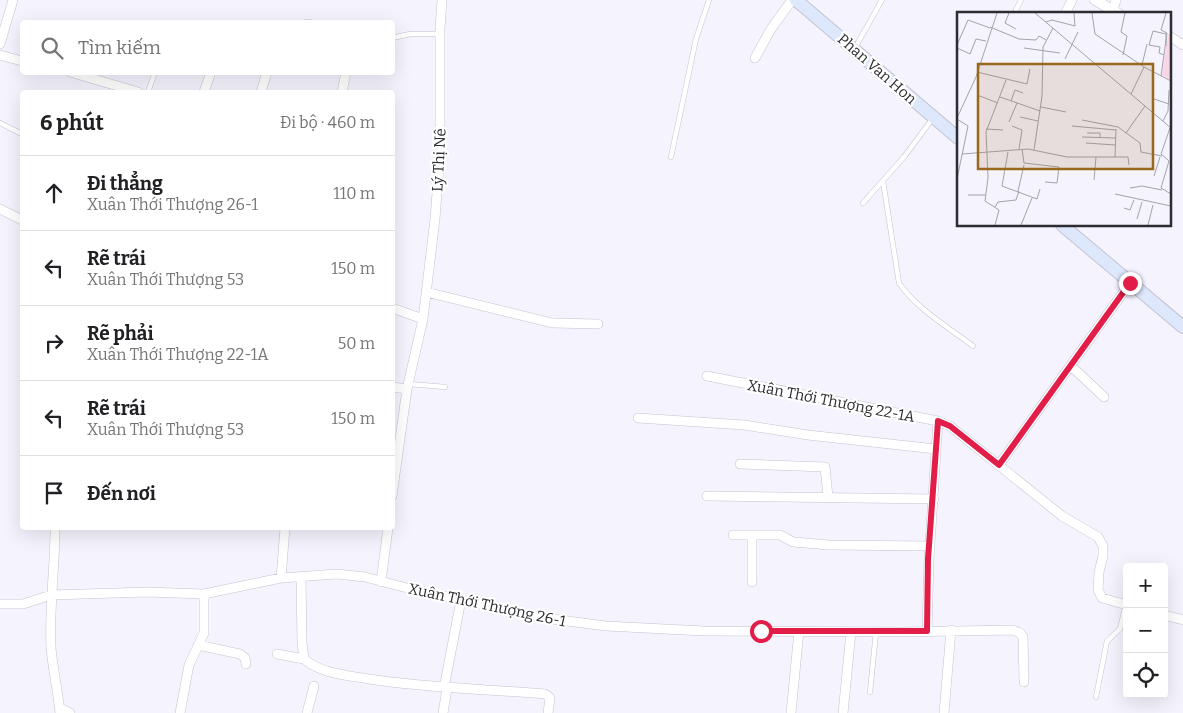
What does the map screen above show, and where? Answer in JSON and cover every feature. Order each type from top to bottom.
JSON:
[{"type":"main road","name":"Phan Van Hon","points":[[796,0],[957,137]]},
{"type":"main road","points":[[1063,226],[1183,327]]},
{"type":"street","points":[[0,44],[13,0]]},
{"type":"street","name":"Lý Thị Nê","points":[[395,476],[408,387],[422,319],[435,219],[440,154],[440,34],[442,0]]},
{"type":"street","points":[[755,58],[771,29],[792,0]]},
{"type":"street","points":[[1066,12],[1072,0]]},
{"type":"street","points":[[1095,0],[1116,8]]},
{"type":"street","points":[[1170,37],[1183,45]]},
{"type":"street","points":[[0,55],[20,60]]},
{"type":"street","points":[[80,75],[131,90]]},
{"type":"street","points":[[205,90],[210,75]]},
{"type":"street","points":[[262,90],[266,75]]},
{"type":"street","points":[[342,90],[345,75]]},
{"type":"street","points":[[0,209],[20,219]]},
{"type":"street","points":[[999,465],[1130,283]]},
{"type":"street","points":[[426,292],[552,323],[598,324]]},
{"type":"street","points":[[395,309],[422,319]]},
{"type":"street","points":[[1071,366],[1104,397]]},
{"type":"street","name":"Xuân Thới Thượng 22-1A","points":[[707,376],[938,421],[950,426],[1062,516],[1098,537],[1103,546],[1103,556],[1099,572],[1098,590],[1102,598],[1123,603]]},
{"type":"street","points":[[395,387],[408,387]]},
{"type":"street","points":[[638,418],[744,425],[936,449]]},
{"type":"street","points":[[927,631],[938,421]]},
{"type":"street","points":[[740,464],[825,468],[828,497]]},
{"type":"street","points":[[707,496],[934,499]]},
{"type":"street","points":[[55,530],[51,595],[51,647],[60,711],[70,713]]},
{"type":"street","points":[[281,578],[285,530]]},
{"type":"street","points":[[381,582],[388,530]]},
{"type":"street","points":[[732,535],[780,534],[793,542],[829,545],[930,546]]},
{"type":"street","points":[[752,535],[752,582]]},
{"type":"street","name":"Xuân Thới Thượng 26-1","points":[[0,604],[23,604],[51,595],[140,592],[204,594],[281,578],[337,574],[365,577],[537,617],[606,626],[704,631],[876,632],[1013,630],[1020,633],[1023,637],[1024,682]]},
{"type":"street","points":[[301,577],[304,659]]},
{"type":"street","points":[[180,713],[189,665],[204,633],[204,594]]},
{"type":"street","points":[[443,713],[461,600]]},
{"type":"street","points":[[1168,616],[1183,620]]},
{"type":"street","points":[[944,713],[951,630]]},
{"type":"street","points":[[791,713],[798,631]]},
{"type":"street","points":[[843,713],[851,632]]},
{"type":"street","points":[[198,645],[240,654],[245,658],[246,664]]},
{"type":"street","points":[[277,654],[304,659],[313,667],[337,674],[389,682],[446,688],[545,694],[550,698],[548,713]]},
{"type":"street","points":[[307,713],[314,686]]},
{"type":"lane","points":[[671,157],[696,39],[709,0]]},
{"type":"lane","points":[[854,49],[882,0]]},
{"type":"lane","points":[[1016,10],[1021,0]]},
{"type":"lane","points":[[395,37],[410,34],[440,34]]},
{"type":"lane","points":[[149,90],[154,75]]},
{"type":"lane","points":[[863,203],[904,157],[934,117]]},
{"type":"lane","points":[[0,122],[20,133]]},
{"type":"lane","points":[[883,181],[899,283],[923,308],[973,346]]},
{"type":"lane","points":[[408,387],[445,387]]},
{"type":"lane","points":[[1096,697],[1107,641],[1120,629],[1126,608]]},
{"type":"lane","points":[[870,692],[876,632]]},
{"type":"route","points":[[761,631],[927,631],[928,559],[934,499],[938,421],[950,426],[999,465],[1130,283]]}]
